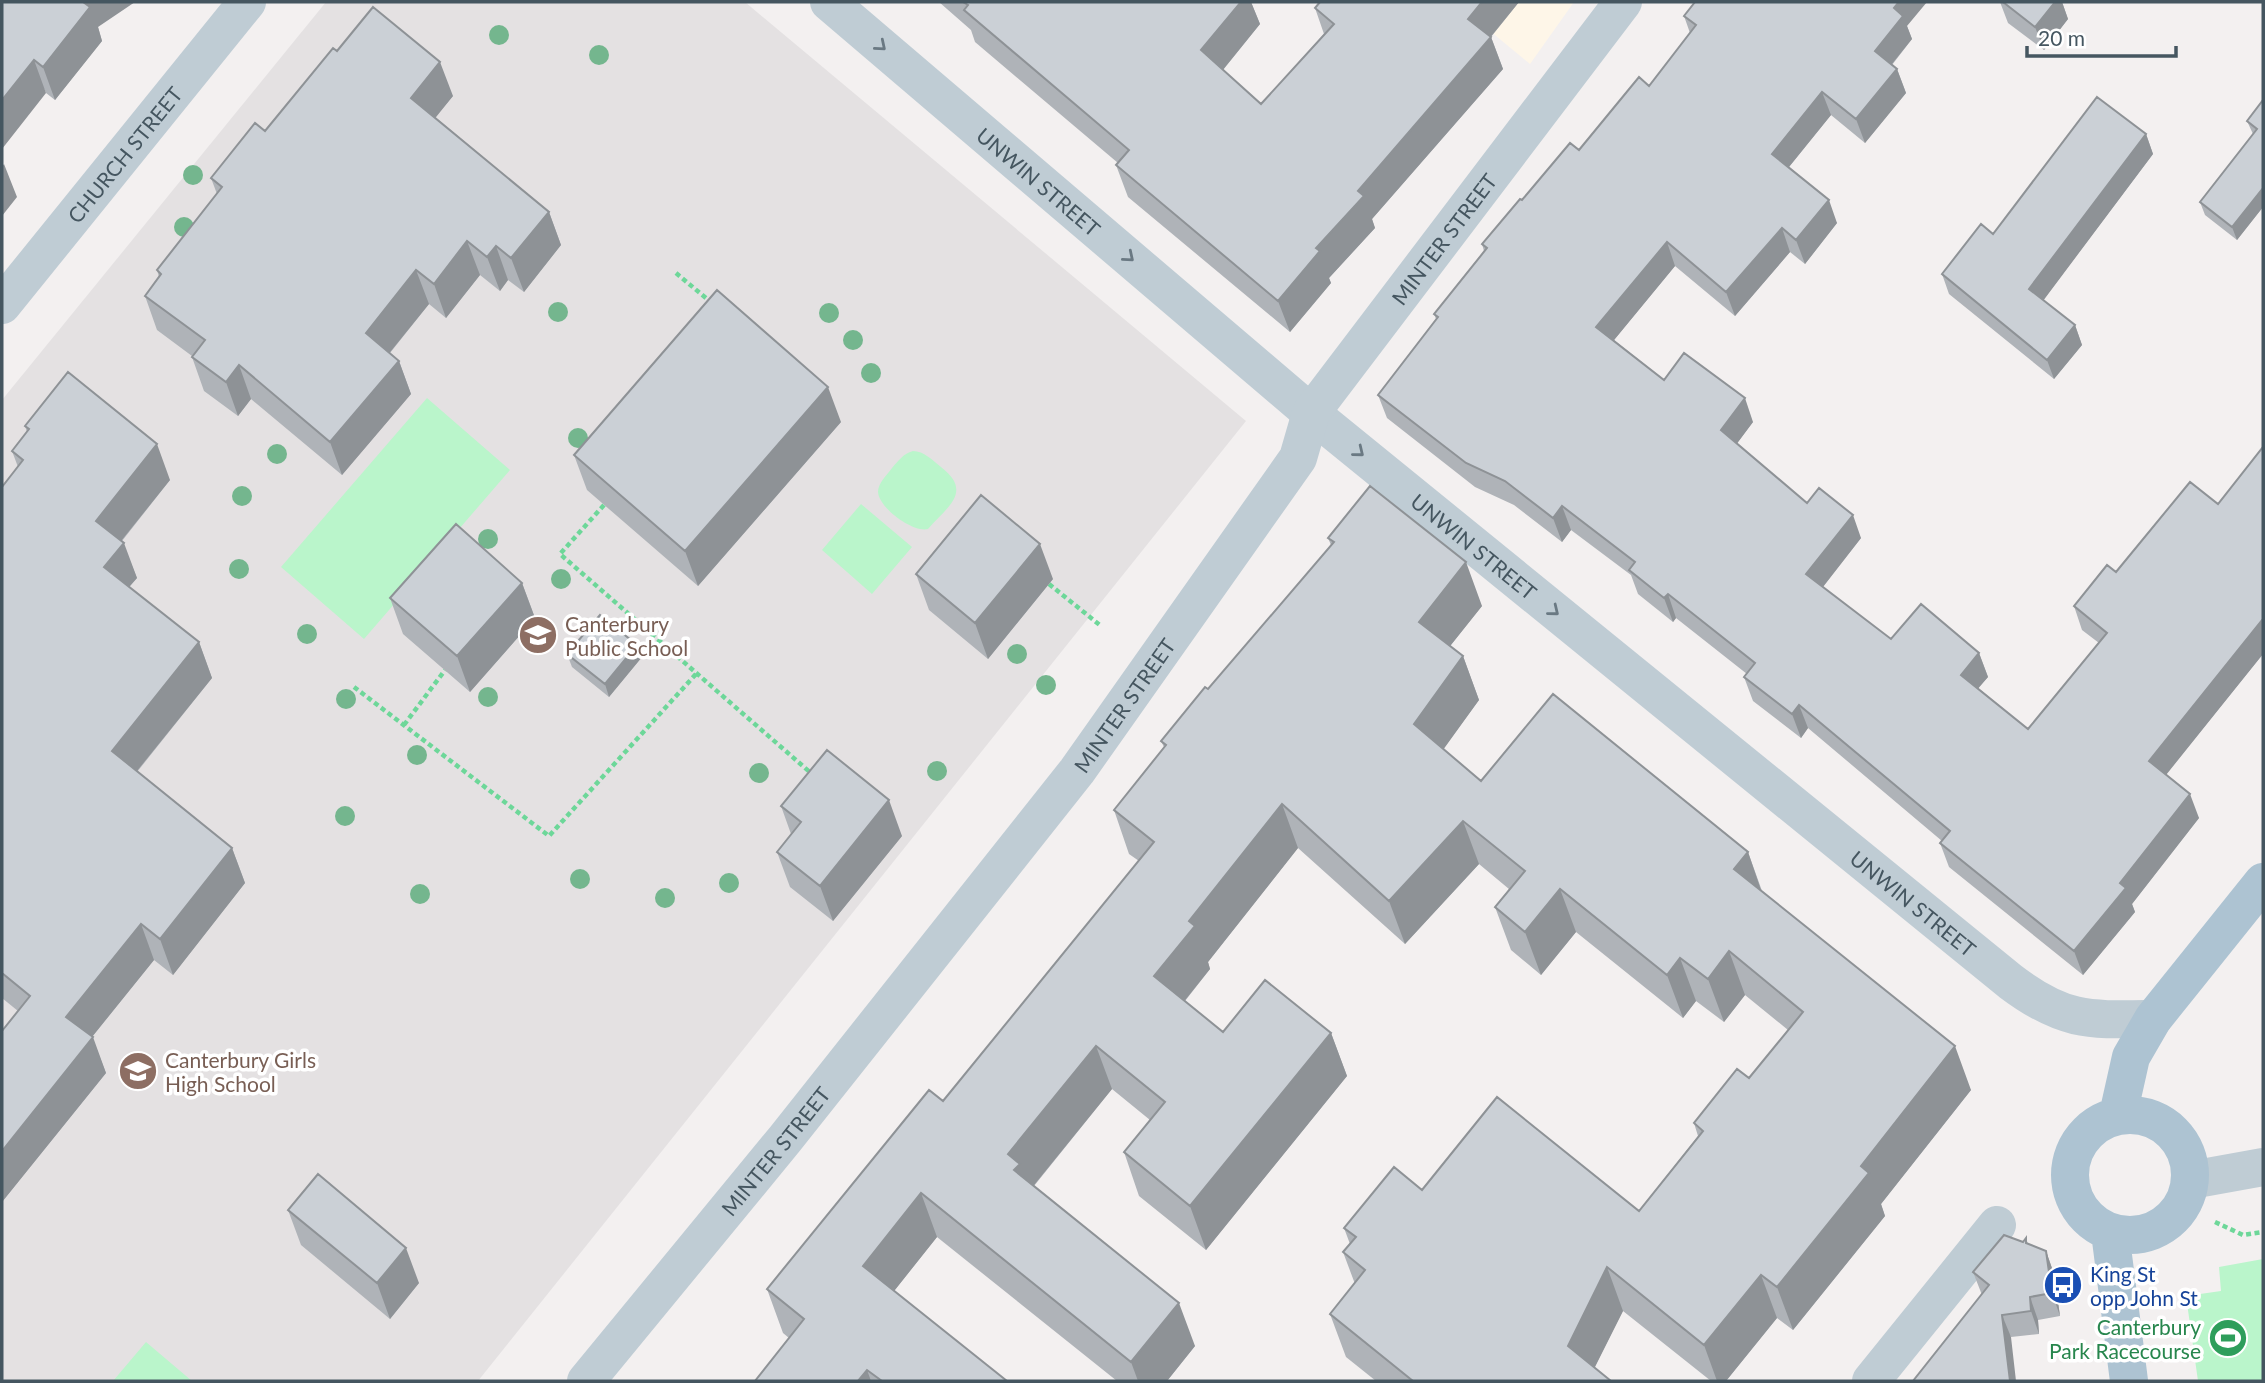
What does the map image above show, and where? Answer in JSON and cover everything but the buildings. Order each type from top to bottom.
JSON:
[{"type":"main road","points":[[2118,1115],[2131,1057],[2152,1019],[2263,882]]},
{"type":"main road","points":[[2137,1114],[2155,1119],[2170,1130],[2182,1144],[2189,1161],[2191,1180],[2186,1198],[2164,1226],[2138,1234],[2110,1232],[2092,1223],[2079,1208],[2070,1190],[2069,1170],[2074,1150],[2084,1134],[2100,1122],[2118,1115],[2137,1114]]},
{"type":"main road","points":[[2110,1232],[2129,1381]]},
{"type":"street","name":"CHURCH STREET","points":[[2,305],[247,2]]},
{"type":"street","name":"UNWIN STREET","points":[[829,2],[1311,413],[2037,1002],[2062,1014],[2091,1020],[2152,1019]]},
{"type":"street","name":"MINTER STREET","points":[[586,1381],[785,1139],[1077,771],[1298,458],[1311,413],[1623,2]]},
{"type":"street","points":[[2191,1180],[2263,1167]]},
{"type":"street","points":[[1871,1381],[1997,1225]]},
{"type":"path","points":[[676,272],[715,306]]},
{"type":"path","points":[[604,505],[560,554],[814,776]]},
{"type":"path","points":[[1049,584],[1101,626]]},
{"type":"path","points":[[404,725],[445,670]]},
{"type":"path","points":[[354,687],[549,836],[696,674]]},
{"type":"path","points":[[2211,1220],[2243,1235],[2263,1231]]},
{"type":"shaded area","name":"Canterbury Public School","points":[[326,2],[745,2],[1246,421],[478,1381],[2,1381],[2,400]]},
{"type":"shaded area","points":[[1455,2],[1574,2],[1530,64]]},
{"type":"green space","points":[[427,398],[510,470],[364,639],[281,567]]},
{"type":"green space","points":[[913,451],[931,459],[955,484],[954,499],[928,529],[914,527],[898,518],[884,505],[878,492],[881,482],[892,468]]},
{"type":"green space","points":[[861,504],[912,547],[872,594],[822,550]]},
{"type":"green space","name":"Canterbury Park Racecourse","points":[[2263,1259],[2263,1381],[2198,1381],[2186,1296],[2221,1291],[2219,1267]]},
{"type":"green space","points":[[146,1342],[192,1381],[113,1381]]},
{"type":"place","name":"Canterbury Public School","points":[[538,635]]},
{"type":"place","name":"Canterbury Girls High School","points":[[138,1071]]},
{"type":"place","name":"King St opp John St","points":[[2063,1285]]},
{"type":"place","name":"Canterbury Park Racecourse","points":[[2228,1338]]}]
